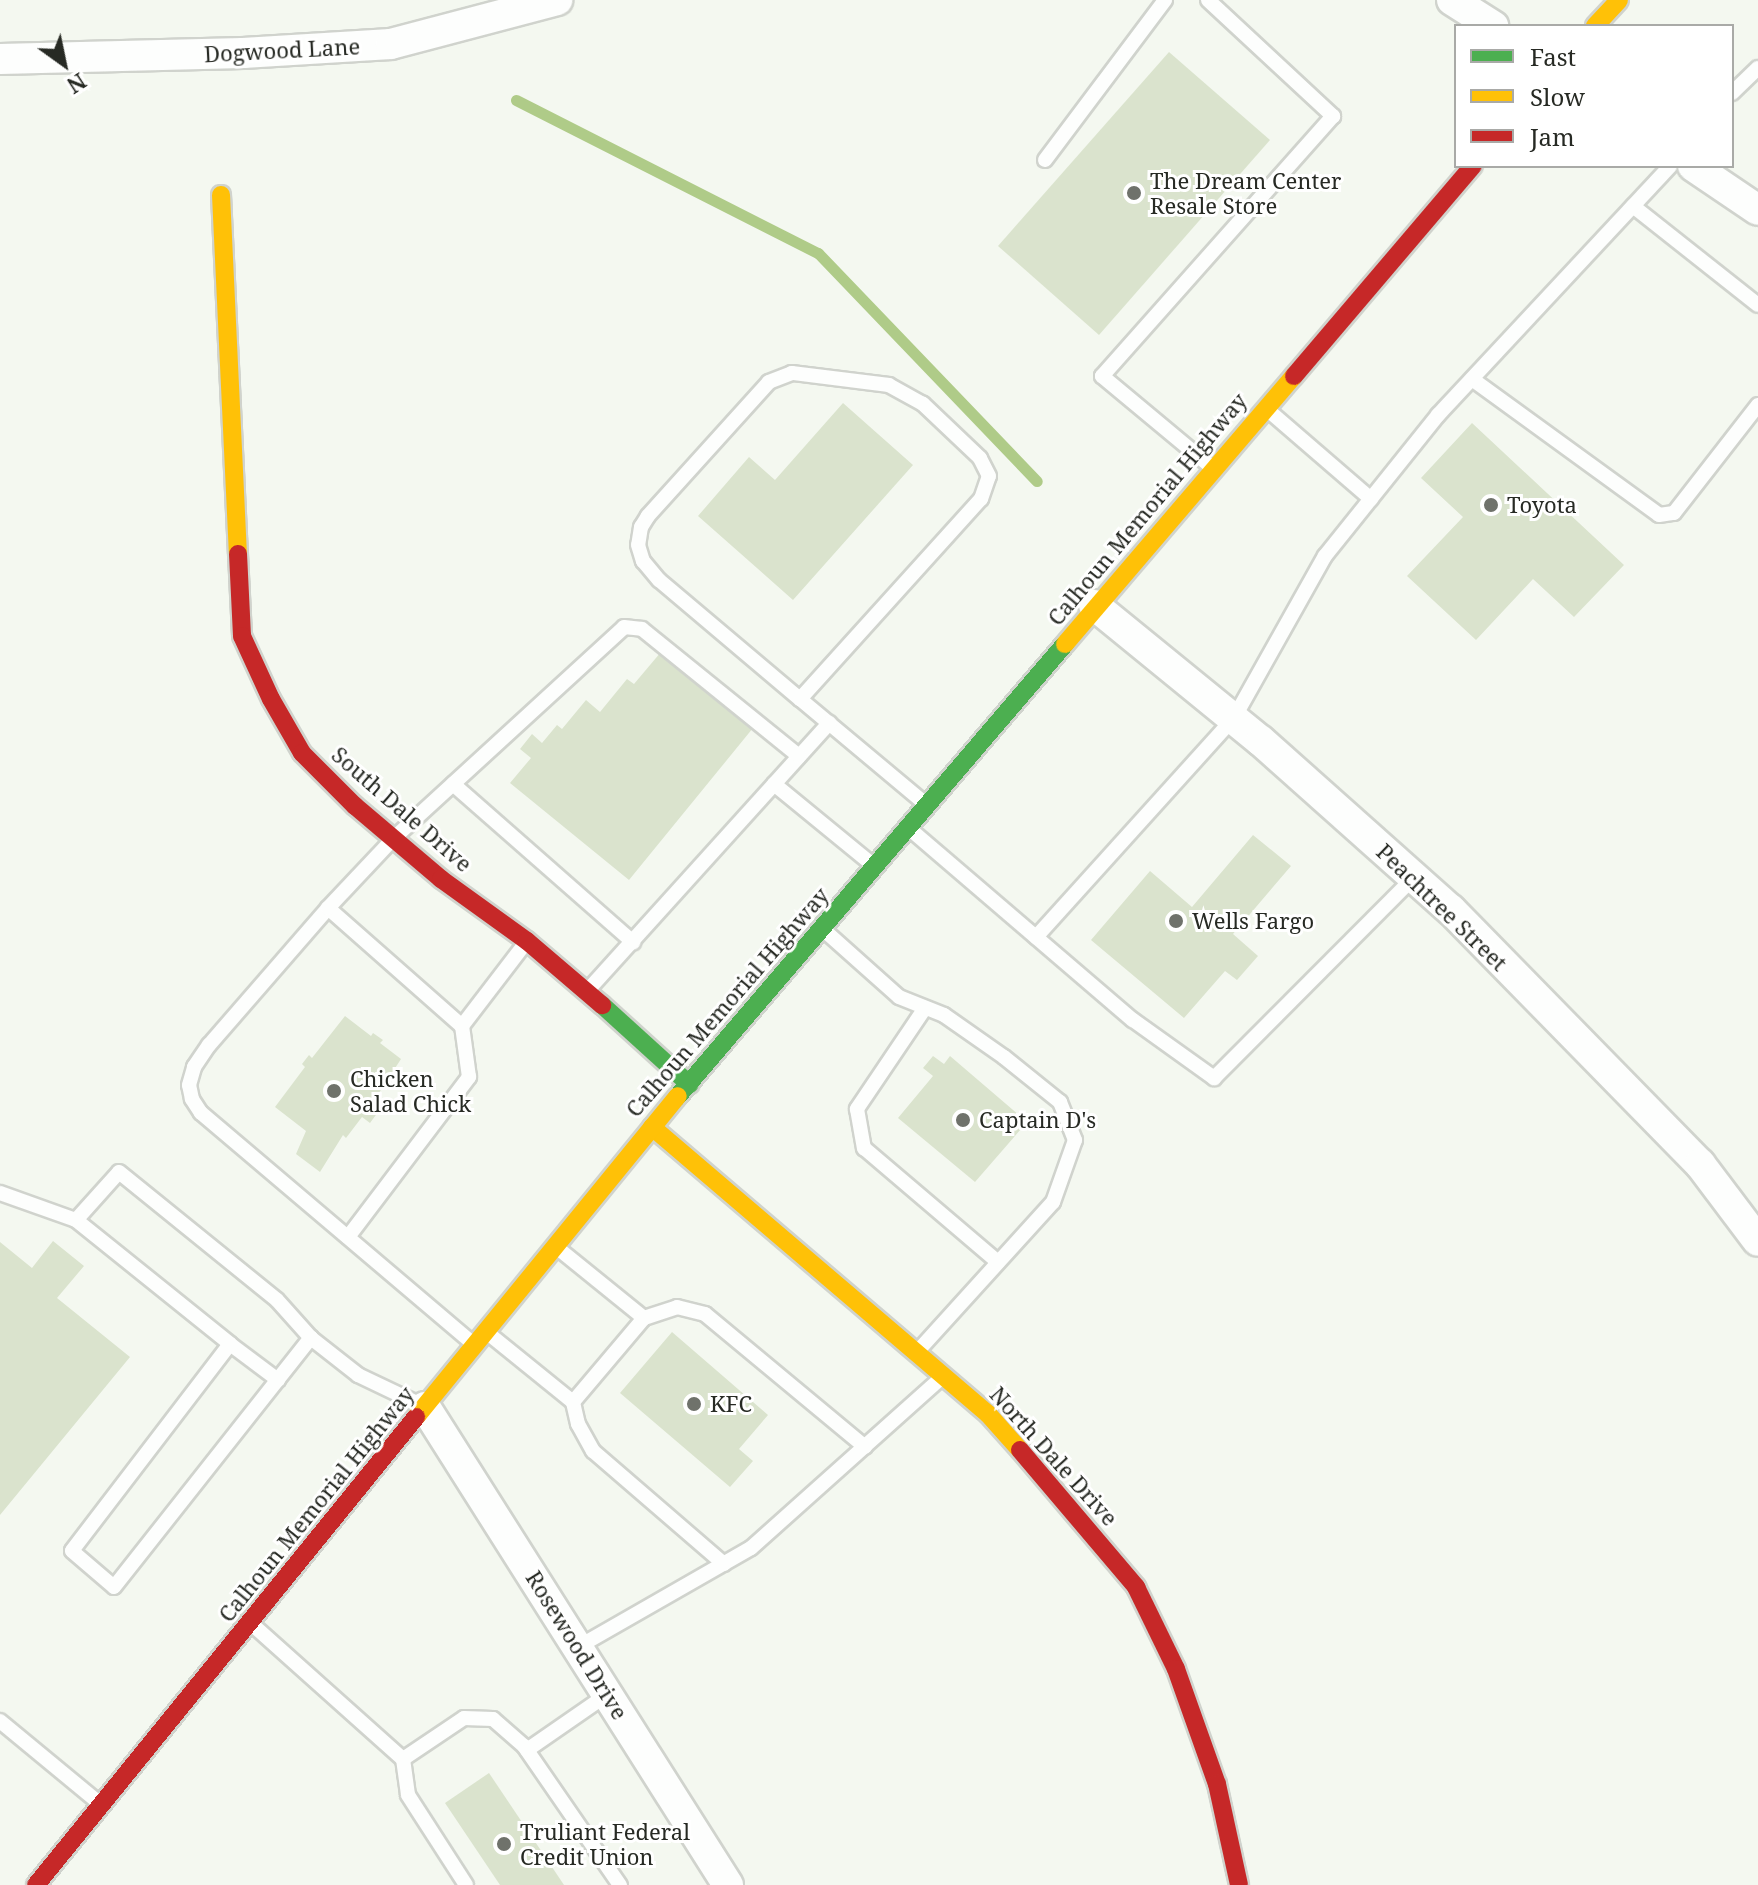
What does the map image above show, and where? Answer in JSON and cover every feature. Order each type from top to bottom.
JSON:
[{"type":"main road","points":[[1597,24],[1619,0]]},
{"type":"main road","name":"Calhoun Memorial Highway","points":[[51,1879],[102,1805],[554,1245],[1094,605],[1471,168]]},
{"type":"main road","name":"South Dale Drive","points":[[221,195],[242,636],[302,753],[355,806],[441,879],[527,941],[689,1084]]},
{"type":"main road","name":"North Dale Drive","points":[[652,1127],[988,1414],[1080,1517],[1136,1587],[1176,1669],[1217,1784],[1239,1885]]},
{"type":"street","name":"Dogwood Lane","points":[[0,59],[243,53],[391,44],[501,18],[557,0]]},
{"type":"street","points":[[1452,0],[1490,24]]},
{"type":"street","points":[[1696,168],[1758,210]]},
{"type":"street","name":"Peachtree Street","points":[[1094,605],[1234,718],[1451,910],[1700,1164],[1758,1241]]},
{"type":"street","name":"Rosewood Drive","points":[[425,1407],[728,1885]]},
{"type":"lane","points":[[1045,160],[1165,0]]},
{"type":"lane","points":[[1208,0],[1333,116],[1102,376],[1213,468]]},
{"type":"lane","points":[[1734,91],[1758,68]]},
{"type":"lane","points":[[1036,937],[1234,718],[1325,556],[1438,415],[1668,168]]},
{"type":"lane","points":[[1633,206],[1758,305]]},
{"type":"lane","points":[[800,699],[981,499],[989,476],[980,458],[923,404],[889,385],[792,373],[769,382],[641,527],[638,545],[643,561],[659,580],[800,699],[927,805]]},
{"type":"lane","points":[[1472,379],[1659,515],[1674,513],[1758,405]]},
{"type":"lane","points":[[1265,407],[1371,499]]},
{"type":"lane","points":[[724,1564],[593,1451],[578,1424],[573,1402],[480,1338],[348,1237],[201,1113],[192,1099],[189,1085],[194,1067],[209,1045],[328,908],[394,838],[624,627],[642,629],[799,756]]},
{"type":"lane","points":[[587,991],[829,723]]},
{"type":"lane","points":[[453,784],[633,942]]},
{"type":"lane","points":[[774,784],[875,866]]},
{"type":"lane","points":[[908,827],[1133,1020],[1214,1078],[1414,877]]},
{"type":"lane","points":[[328,908],[462,1026],[469,1077],[348,1237]]},
{"type":"lane","points":[[822,929],[899,997],[944,1015],[1060,1102],[1075,1140],[1053,1202],[916,1353]]},
{"type":"lane","points":[[462,1026],[527,941]]},
{"type":"lane","points":[[925,1008],[857,1109],[864,1148],[998,1262]]},
{"type":"lane","points":[[76,1220],[119,1172],[277,1300],[311,1338],[358,1375],[425,1407]]},
{"type":"lane","points":[[0,1193],[76,1220],[278,1380]]},
{"type":"lane","points":[[554,1245],[644,1318]]},
{"type":"lane","points":[[573,1402],[644,1318],[677,1307],[705,1314],[865,1447]]},
{"type":"lane","points":[[230,1344],[72,1551],[114,1587],[311,1338]]},
{"type":"lane","points":[[578,1647],[751,1548],[944,1376]]},
{"type":"lane","points":[[251,1623],[403,1759],[408,1795],[466,1885]]},
{"type":"lane","points":[[527,1750],[608,1694]]},
{"type":"lane","points":[[403,1759],[464,1718],[493,1719],[527,1750],[620,1885]]},
{"type":"lane","points":[[0,1721],[102,1805]]},
{"type":"building","name":"The Dream Center Resale Store","points":[[1169,52],[1270,140],[1099,335],[998,246]]},
{"type":"building","points":[[843,403],[913,465],[793,600],[698,516],[749,457],[775,480]]},
{"type":"building","points":[[1472,423],[1624,565],[1574,617],[1533,579],[1476,640],[1407,576],[1463,517],[1421,478]]},
{"type":"building","points":[[661,652],[753,728],[629,880],[510,783],[531,758],[520,749],[532,734],[542,743],[557,725],[562,729],[586,700],[600,712],[627,679],[634,684]]},
{"type":"building","name":"Wells Fargo","points":[[1253,835],[1291,866],[1233,934],[1258,956],[1237,980],[1225,971],[1184,1018],[1091,940],[1150,871],[1192,907]]},
{"type":"building","name":"Chicken Salad Chick","points":[[345,1016],[371,1036],[373,1033],[383,1040],[380,1043],[401,1059],[373,1102],[381,1108],[370,1123],[362,1117],[346,1138],[343,1135],[320,1172],[296,1154],[306,1131],[275,1107],[305,1067],[302,1064],[309,1055],[312,1058]]},
{"type":"building","name":"Captain D's","points":[[933,1056],[944,1064],[950,1056],[1027,1122],[975,1182],[898,1118],[933,1076],[923,1068]]},
{"type":"building","points":[[53,1241],[84,1266],[57,1298],[130,1357],[0,1515],[0,1242],[32,1268]]},
{"type":"building","name":"KFC","points":[[672,1332],[768,1415],[739,1449],[753,1461],[730,1487],[620,1393]]},
{"type":"building","name":"Truliant Federal Credit Union","points":[[489,1773],[564,1885],[500,1885],[445,1803]]},
{"type":"waterway","points":[[516,100],[818,253],[1037,481]]},
{"type":"traffic: fast","points":[[678,1096],[1065,644]]},
{"type":"traffic: fast","points":[[602,1005],[689,1084]]},
{"type":"traffic: slow","points":[[1597,24],[1619,0]]},
{"type":"traffic: slow","points":[[221,195],[238,554]]},
{"type":"traffic: slow","points":[[1065,644],[1294,376]]},
{"type":"traffic: slow","points":[[416,1417],[678,1096]]},
{"type":"traffic: slow","points":[[652,1127],[988,1414],[1020,1450]]},
{"type":"traffic: jam","points":[[1294,376],[1471,168]]},
{"type":"traffic: jam","points":[[238,554],[242,636],[271,699],[302,753],[355,806],[441,879],[527,941],[602,1005]]},
{"type":"traffic: jam","points":[[36,1885],[416,1417]]},
{"type":"traffic: jam","points":[[1020,1450],[1136,1587],[1176,1669],[1217,1784],[1239,1885]]},
{"type":"place","name":"The Dream Center Resale Store","points":[[1134,193]]},
{"type":"place","name":"Toyota","points":[[1491,505]]},
{"type":"place","name":"Wells Fargo","points":[[1176,921]]},
{"type":"place","name":"Chicken Salad Chick","points":[[334,1091]]},
{"type":"place","name":"Captain D's","points":[[963,1120]]},
{"type":"place","name":"KFC","points":[[694,1404]]},
{"type":"place","name":"Truliant Federal Credit Union","points":[[504,1844]]}]
